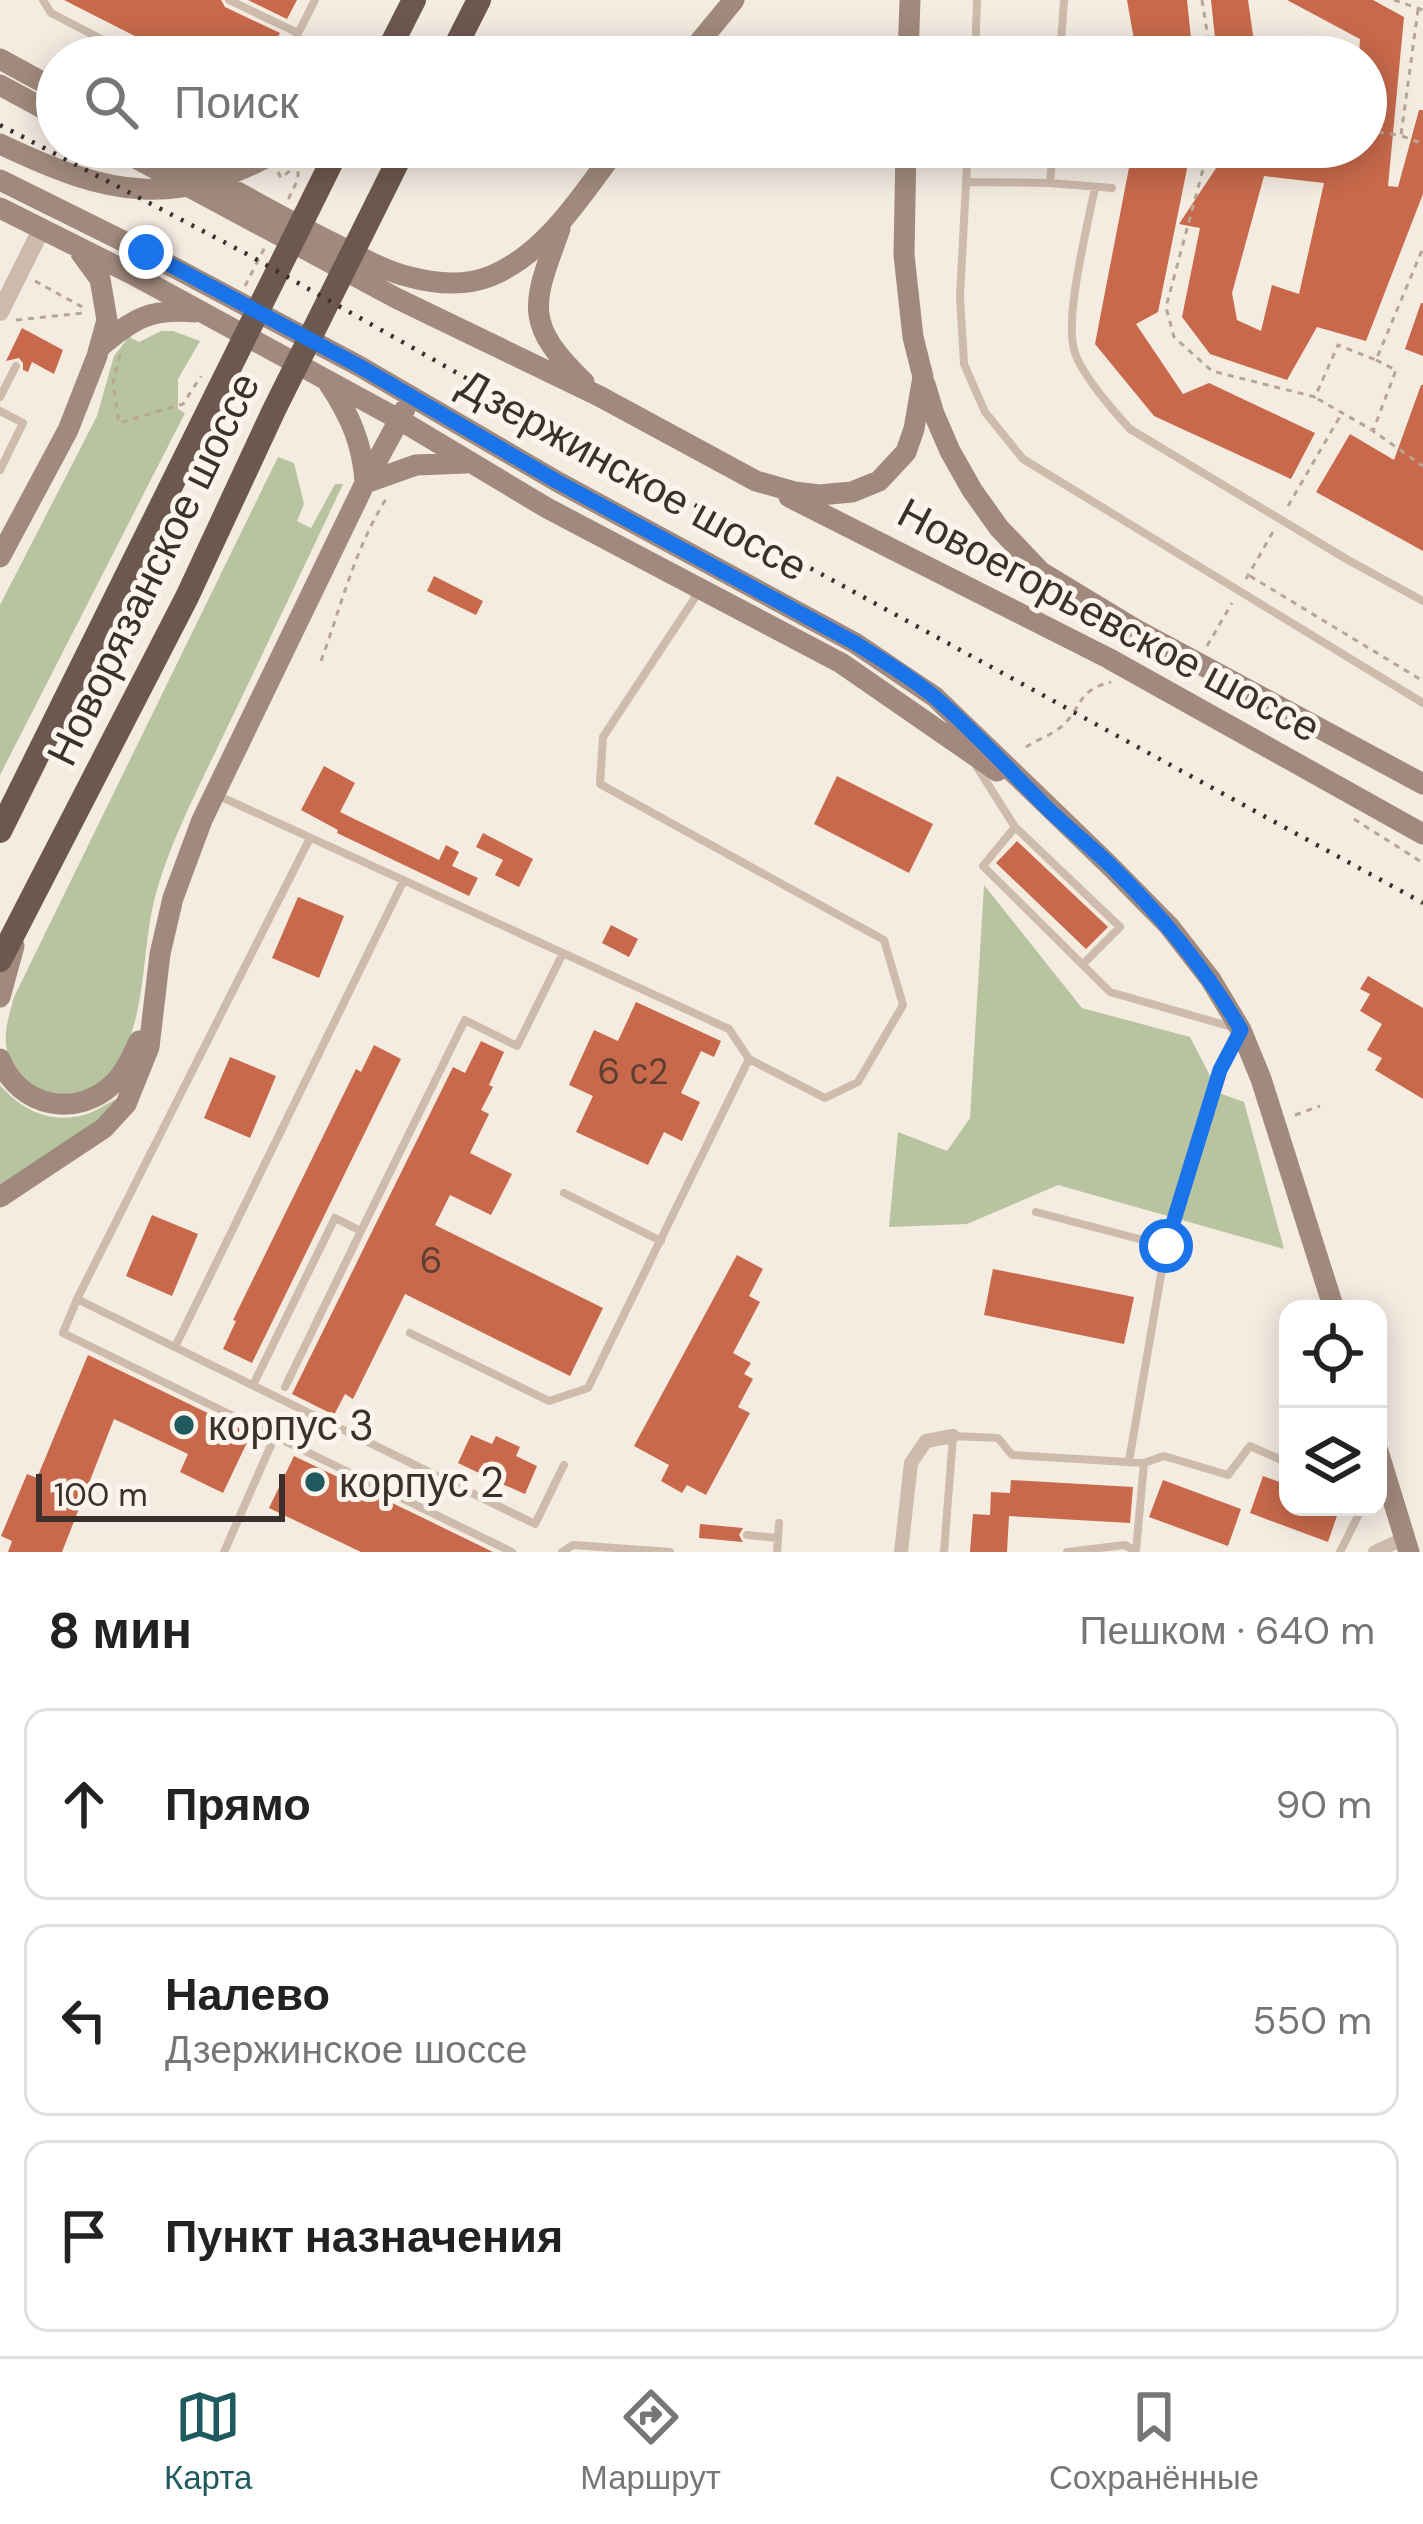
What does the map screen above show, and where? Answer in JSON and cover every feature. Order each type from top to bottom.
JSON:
[{"type":"highway","points":[[396,36],[414,0]]},
{"type":"highway","points":[[461,36],[479,0]]},
{"type":"highway","name":"Новорязанское шоссе","points":[[0,831],[211,379],[296,207],[324,168]]},
{"type":"highway","name":"Новорязанское шоссе","points":[[0,960],[187,597],[395,168]]},
{"type":"main road","points":[[703,36],[730,0]]},
{"type":"main road","points":[[894,0],[909,30]]},
{"type":"main road","points":[[909,36],[910,0]]},
{"type":"main road","points":[[0,58],[36,78]]},
{"type":"main road","points":[[0,85],[36,105]]},
{"type":"main road","points":[[0,144],[36,159]]},
{"type":"main road","points":[[59,168],[101,185],[156,191],[247,168]]},
{"type":"main road","points":[[154,168],[396,298],[598,396],[756,481],[819,495],[852,492],[879,481],[906,452],[914,430],[923,377],[904,255],[906,168]]},
{"type":"main road","points":[[195,168],[384,268],[407,277],[460,283],[487,278],[539,244],[602,168]]},
{"type":"main road","name":"Дзержинское шоссе","points":[[0,180],[146,252],[412,396],[558,482],[810,618],[934,697],[1111,866],[1169,926],[1211,980],[1241,1030],[1269,1101],[1331,1300]]},
{"type":"main road","name":"Дзержинское шоссе","points":[[0,208],[134,275],[400,420],[548,508],[841,663],[1051,811]]},
{"type":"main road","points":[[564,217],[542,274],[539,314],[553,348],[598,396]]},
{"type":"main road","points":[[0,557],[68,430],[107,320],[100,279],[74,245]]},
{"type":"main road","points":[[99,348],[144,315],[178,310],[202,313]]},
{"type":"main road","name":"Новоегорьевское шоссе","points":[[923,377],[934,414],[972,490],[999,528],[1042,572],[1135,628],[1423,784]]},
{"type":"main road","points":[[325,379],[354,427],[365,483]]},
{"type":"main road","points":[[0,1197],[104,1128],[126,1104],[148,1047],[173,898],[214,794],[412,396]]},
{"type":"main road","points":[[365,483],[416,464],[473,463]]},
{"type":"main road","name":"Новоегорьевское шоссе","points":[[756,481],[1108,658],[1423,834]]},
{"type":"main road","points":[[798,640],[808,641],[817,634],[810,618]]},
{"type":"main road","points":[[0,821],[17,797]]},
{"type":"main road","points":[[0,997],[23,915]]},
{"type":"main road","points":[[0,1059],[15,1086],[30,1098],[46,1104],[80,1102],[116,1082],[134,1054],[155,1002]]},
{"type":"main road","points":[[1387,1479],[1407,1545]]},
{"type":"street","points":[[0,312],[42,228]]},
{"type":"street","points":[[901,1552],[911,1463],[926,1441],[953,1436]]},
{"type":"street","points":[[1376,1552],[1407,1545]]},
{"type":"lane","points":[[43,0],[50,13],[95,36]]},
{"type":"lane","points":[[229,0],[298,33]]},
{"type":"lane","points":[[296,36],[315,0]]},
{"type":"lane","points":[[976,36],[977,0]]},
{"type":"lane","points":[[1061,36],[1064,0]]},
{"type":"lane","points":[[967,168],[960,296],[964,364],[986,412],[1023,459],[1423,703]]},
{"type":"lane","points":[[1050,183],[1051,168]]},
{"type":"lane","points":[[966,182],[1112,188]]},
{"type":"lane","points":[[1095,187],[1071,319],[1076,354],[1111,409],[1130,429],[1423,601]]},
{"type":"lane","points":[[0,398],[16,366]]},
{"type":"lane","points":[[0,470],[23,423],[4,416]]},
{"type":"lane","points":[[214,794],[729,1028],[749,1059],[825,1098],[858,1082],[903,1005],[884,940],[600,784],[603,737],[700,590]]},
{"type":"lane","points":[[965,748],[1016,827],[1120,927],[1082,964]]},
{"type":"lane","points":[[1016,827],[982,866],[1110,992],[1241,1030],[1220,1070],[1166,1246],[1129,1461]]},
{"type":"lane","points":[[310,838],[63,1333],[512,1552]]},
{"type":"lane","points":[[175,1347],[404,880]]},
{"type":"lane","points":[[285,1387],[465,1020],[518,1046],[563,953]]},
{"type":"lane","points":[[410,1333],[549,1402],[588,1388],[749,1059]]},
{"type":"lane","points":[[564,1193],[661,1240]]},
{"type":"lane","points":[[1036,1212],[1166,1246]]},
{"type":"lane","points":[[253,1385],[335,1217],[362,1231]]},
{"type":"lane","points":[[77,1299],[535,1524],[564,1466]]},
{"type":"lane","points":[[224,1552],[275,1436]]},
{"type":"lane","points":[[944,1552],[953,1436],[998,1438],[1012,1455],[1144,1463],[1164,1456],[1228,1475],[1250,1446],[1279,1459]]},
{"type":"lane","points":[[1067,1552],[1125,1545],[1137,1552],[1144,1463]]},
{"type":"lane","points":[[1340,1552],[1359,1516]]},
{"type":"lane","points":[[777,1552],[779,1523]]},
{"type":"lane","points":[[747,1535],[778,1538]]},
{"type":"lane","points":[[562,1552],[573,1545],[670,1552]]},
{"type":"path","points":[[1202,0],[1208,36]]},
{"type":"path","points":[[1394,0],[1420,10],[1401,135]]},
{"type":"path","points":[[1387,133],[1421,143]]},
{"type":"path","points":[[296,207],[298,168]]},
{"type":"path","points":[[1203,168],[1166,307],[1174,337],[1212,371],[1315,397],[1423,466]]},
{"type":"path","points":[[1376,360],[1423,248]]},
{"type":"path","points":[[0,322],[92,312]]},
{"type":"path","points":[[128,343],[119,356],[113,383],[119,423],[182,404],[211,379]]},
{"type":"path","points":[[1315,397],[1338,345],[1396,370],[1373,431]]},
{"type":"path","points":[[1206,648],[1342,413]]},
{"type":"path","points":[[321,661],[351,569],[388,496]]},
{"type":"path","points":[[1248,575],[1423,681]]},
{"type":"path","points":[[1026,747],[1058,730],[1082,696],[1112,682]]},
{"type":"path","points":[[1341,809],[1423,863]]},
{"type":"green space","points":[[161,331],[200,341],[178,379],[178,409],[185,413],[0,775],[0,605],[97,416],[114,356],[129,337],[139,342]]},
{"type":"green space","points":[[278,457],[294,463],[304,504],[297,521],[311,528],[335,484],[343,484],[174,842],[152,910],[136,1018],[120,1058],[95,1087],[81,1094],[50,1094],[23,1079],[7,1051],[14,997]]},
{"type":"green space","points":[[984,885],[1082,1008],[1190,1037],[1219,1093],[1244,1102],[1284,1249],[1058,1185],[967,1224],[889,1227],[898,1132],[947,1151],[970,1118]]},
{"type":"green space","points":[[0,1085],[28,1109],[50,1117],[87,1114],[121,1097],[101,1119],[0,1186]]},
{"type":"building","points":[[64,0],[221,0],[225,7],[280,33],[278,36],[135,36]]},
{"type":"building","points":[[248,0],[297,0],[287,19]]},
{"type":"building","points":[[1127,0],[1187,0],[1191,36],[1133,36]]},
{"type":"building","points":[[1211,0],[1248,0],[1253,36],[1215,36]]},
{"type":"building","points":[[1287,0],[1373,0],[1404,17],[1388,186],[1398,187],[1419,110],[1423,110],[1423,194],[1366,341],[1317,327],[1287,380],[1210,354],[1182,317],[1200,228],[1179,224],[1216,168],[1387,168],[1387,36],[1354,36]],"holes":[[[1264,176],[1324,183],[1299,294],[1272,285],[1261,331],[1237,320],[1232,293]]]},
{"type":"building","points":[[1129,168],[1187,168],[1158,312],[1136,324],[1183,394],[1209,383],[1315,433],[1291,479],[1154,416],[1095,344]]},
{"type":"building","points":[[1423,303],[1423,356],[1405,349]]},
{"type":"building","points":[[22,328],[63,350],[54,374],[32,362],[28,372],[23,370],[19,358],[6,361]]},
{"type":"building","points":[[1421,385],[1423,551],[1316,492],[1350,434],[1394,460]]},
{"type":"building","points":[[434,576],[483,601],[476,615],[427,591]]},
{"type":"building","points":[[324,766],[355,783],[340,812],[439,860],[446,845],[459,852],[452,866],[478,878],[469,896],[337,833],[301,810]]},
{"type":"building","points":[[837,776],[933,824],[909,873],[814,824]]},
{"type":"building","points":[[483,833],[533,859],[519,887],[495,875],[503,860],[476,847]]},
{"type":"building","points":[[1017,841],[1108,927],[1086,949],[996,863]]},
{"type":"building","points":[[298,897],[344,916],[319,978],[272,958]]},
{"type":"building","points":[[611,925],[638,939],[629,957],[602,943]]},
{"type":"building","points":[[1368,976],[1423,1008],[1423,1099],[1375,1070],[1382,1058],[1367,1050],[1382,1024],[1360,1011],[1370,994],[1360,989]]},
{"type":"building","points":[[636,1002],[721,1041],[714,1057],[701,1051],[681,1093],[700,1102],[682,1141],[664,1132],[648,1165],[576,1132],[593,1096],[569,1085],[594,1030],[618,1041]]},
{"type":"building","points":[[481,1041],[504,1052],[481,1110],[489,1114],[470,1153],[512,1174],[491,1215],[450,1195],[435,1225],[603,1308],[570,1376],[405,1294],[353,1399],[345,1394],[334,1415],[292,1394],[453,1067],[465,1073]]},
{"type":"building","points":[[374,1045],[401,1059],[252,1363],[223,1349],[233,1320],[356,1069],[361,1072]]},
{"type":"building","points":[[230,1057],[276,1076],[250,1138],[204,1118]]},
{"type":"building","points":[[152,1215],[198,1234],[172,1296],[126,1276]]},
{"type":"building","points":[[737,1255],[763,1269],[749,1296],[760,1302],[733,1353],[751,1363],[744,1374],[753,1379],[738,1407],[750,1413],[706,1495],[687,1485],[682,1493],[661,1481],[669,1465],[634,1446]]},
{"type":"building","points":[[993,1269],[1134,1297],[1124,1344],[984,1315]]},
{"type":"building","points":[[88,1355],[251,1434],[223,1493],[180,1472],[188,1454],[114,1419],[62,1552],[8,1552],[12,1541],[1,1536],[27,1474],[37,1478]]},
{"type":"building","points":[[471,1435],[492,1444],[496,1436],[520,1447],[516,1456],[537,1466],[525,1494],[502,1484],[507,1473],[484,1463],[479,1473],[458,1463]]},
{"type":"building","name":"корпус 2","points":[[294,1456],[493,1552],[361,1552],[269,1508]]},
{"type":"building","points":[[1263,1476],[1279,1482],[1279,1516],[1337,1516],[1328,1542],[1250,1513]]},
{"type":"building","points":[[1011,1480],[1133,1487],[1130,1523],[1009,1516],[1007,1552],[970,1552],[973,1514],[990,1515],[991,1492],[1010,1493]]},
{"type":"building","points":[[1163,1480],[1241,1509],[1228,1546],[1149,1517]]},
{"type":"building","points":[[700,1524],[743,1528],[739,1535],[743,1542],[699,1538]]},
{"type":"railway","points":[[0,125],[36,144]]},
{"type":"railway","points":[[82,168],[245,253],[565,434],[1423,903]]},
{"type":"place","name":"корпус 3","points":[[184,1425]]},
{"type":"place","name":"корпус 2","points":[[315,1482]]},
{"type":"route","points":[[146,252],[359,366],[898,670],[975,734],[1111,866],[1169,926],[1211,980],[1241,1030],[1220,1070],[1166,1246]]}]
